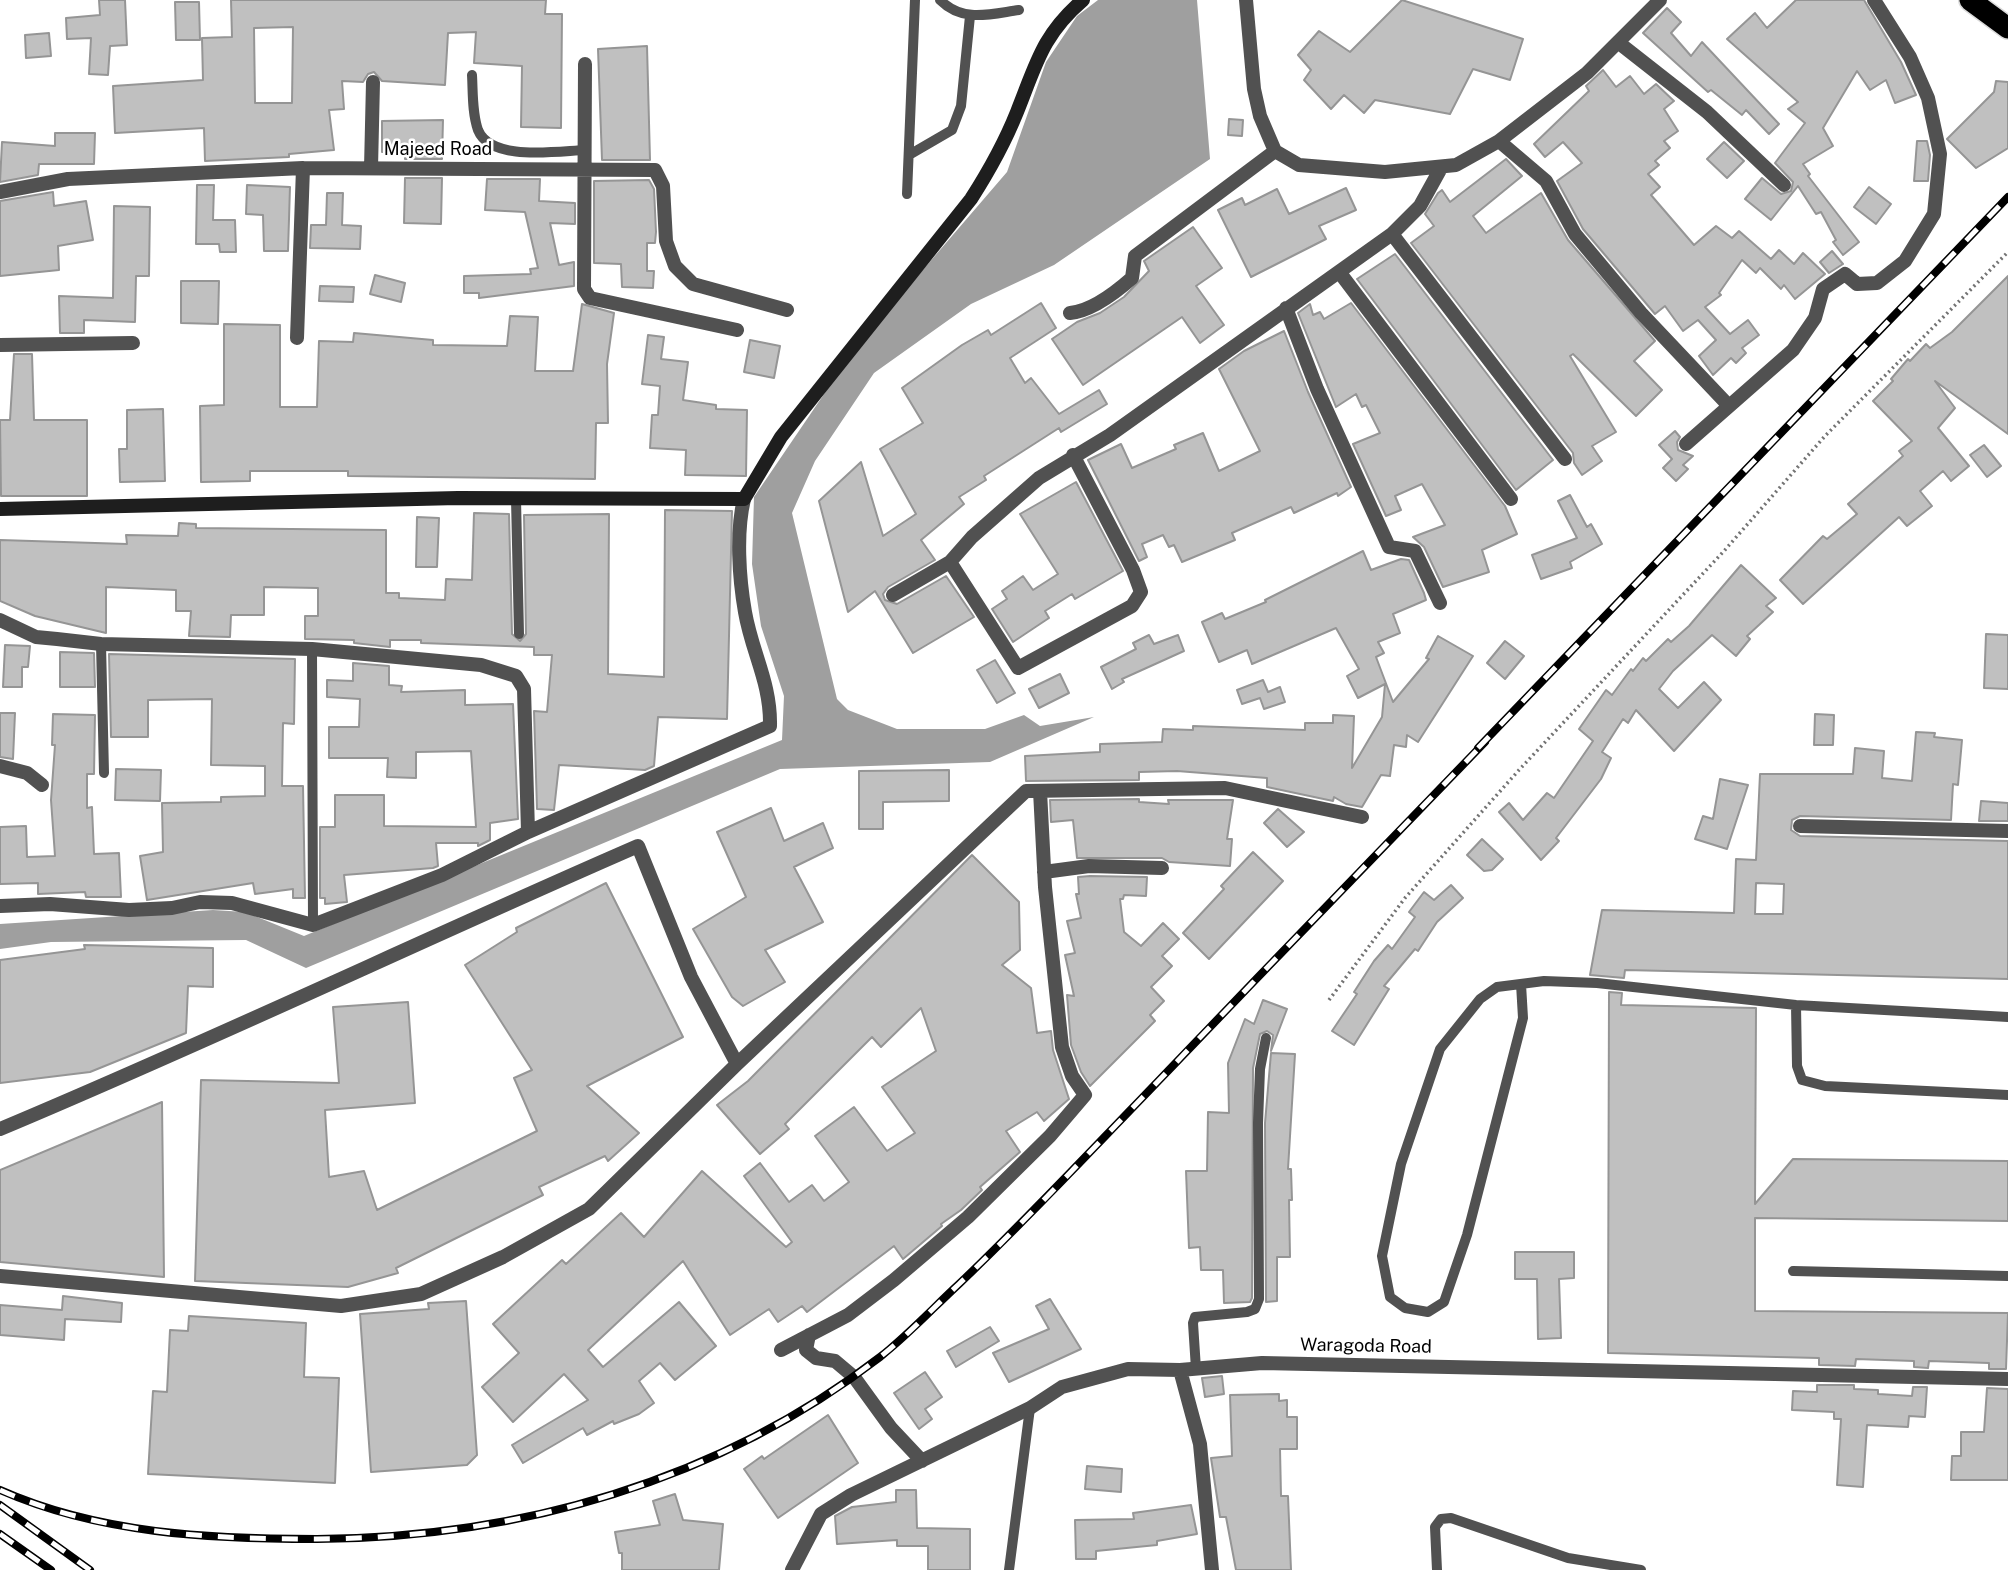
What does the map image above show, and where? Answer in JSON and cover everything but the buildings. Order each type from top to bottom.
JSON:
[{"type":"highway","points":[[1970,0],[2008,28]]},
{"type":"street","points":[[0,906],[50,904],[129,909],[172,908],[200,902],[232,903],[313,925],[442,875],[528,832],[770,726],[771,700],[745,612],[741,555],[744,499],[781,437],[971,199],[994,163],[1041,47],[1068,12],[1083,0]]},
{"type":"street","points":[[1246,0],[1254,89],[1260,116],[1275,151],[1299,165],[1385,172],[1456,165],[1499,141],[1550,104],[1619,43],[1660,0]]},
{"type":"street","points":[[1686,444],[1793,350],[1815,318],[1823,289],[1844,274],[1857,284],[1877,283],[1905,261],[1934,214],[1940,154],[1928,98],[1910,57],[1874,0]]},
{"type":"street","points":[[1619,43],[1716,120],[1784,185]]},
{"type":"street","points":[[585,64],[584,289],[590,298],[737,330]]},
{"type":"street","points":[[371,168],[373,82]]},
{"type":"street","points":[[1499,141],[1546,181],[1575,234],[1642,313],[1729,406]]},
{"type":"street","points":[[1070,313],[1083,312],[1121,288],[1132,278],[1135,256],[1275,151]]},
{"type":"street","points":[[297,338],[303,168]]},
{"type":"street","name":"Majeed Road","points":[[0,192],[68,179],[303,168],[655,170],[663,186],[667,240],[675,266],[693,284],[787,310]]},
{"type":"street","points":[[893,595],[950,562],[1007,505],[1073,455],[1110,435],[1392,234],[1420,206],[1433,188],[1441,168]]},
{"type":"street","points":[[1392,234],[1565,459]]},
{"type":"street","points":[[1340,273],[1511,499]]},
{"type":"street","points":[[1286,308],[1317,389],[1389,547],[1415,551],[1440,603]]},
{"type":"street","points":[[0,345],[132,343]]},
{"type":"street","points":[[950,562],[1018,667],[1132,606],[1141,592],[1133,570],[1073,455]]},
{"type":"street","points":[[0,509],[516,499],[744,499]]},
{"type":"street","points":[[0,620],[36,636],[101,644],[312,649],[481,665],[516,676],[524,689],[528,832]]},
{"type":"street","points":[[0,766],[27,773],[42,785]]},
{"type":"street","points":[[0,1276],[341,1306],[421,1294],[503,1257],[590,1209],[737,1064],[1026,791],[1225,788],[1362,817]]},
{"type":"street","points":[[780,1350],[848,1315],[968,1217],[1050,1136],[1086,1095],[1072,1076],[1062,1047],[1044,872],[1040,791]]},
{"type":"street","points":[[1800,826],[2008,831]]},
{"type":"street","points":[[0,1129],[128,1076],[430,936],[638,846],[691,977],[737,1064]]},
{"type":"street","points":[[1044,872],[1089,866],[1162,869]]},
{"type":"street","points":[[809,1335],[806,1350],[816,1358],[835,1361],[854,1377],[891,1428],[922,1461]]},
{"type":"street","name":"Waragoda Road","points":[[792,1570],[821,1514],[851,1495],[1030,1408],[1062,1387],[1093,1376],[1128,1369],[1181,1370],[1262,1363],[2008,1379]]},
{"type":"street","points":[[1181,1370],[1199,1444],[1212,1570]]},
{"type":"lane","points":[[907,194],[915,0]]},
{"type":"lane","points":[[940,0],[951,11],[970,16],[1019,10]]},
{"type":"lane","points":[[909,155],[952,130],[961,106],[970,16]]},
{"type":"lane","points":[[472,75],[478,129],[485,142],[503,151],[586,150]]},
{"type":"lane","points":[[516,499],[519,634]]},
{"type":"lane","points":[[101,644],[104,773]]},
{"type":"lane","points":[[312,649],[313,925]]},
{"type":"lane","points":[[1521,984],[1523,1018],[1467,1235],[1444,1302],[1428,1312],[1405,1308],[1390,1297],[1382,1256],[1401,1164],[1440,1049],[1480,999],[1497,987],[1544,981],[1597,983],[1796,1005],[2008,1017]]},
{"type":"lane","points":[[1796,1005],[1797,1066],[1802,1080],[1825,1086],[2008,1095]]},
{"type":"lane","points":[[1196,1369],[1193,1323],[1195,1317],[1247,1312],[1255,1309],[1259,1299],[1259,1069],[1266,1038]]},
{"type":"lane","points":[[1793,1271],[2008,1276]]},
{"type":"lane","points":[[1009,1570],[1030,1408]]},
{"type":"lane","points":[[1437,1570],[1435,1527],[1441,1519],[1451,1518],[1568,1558],[1641,1570]]},
{"type":"path","points":[[1329,1000],[1405,898],[1519,770],[1724,551],[1825,436],[2008,252]]},
{"type":"shaded area","points":[[1098,0],[1197,0],[1210,159],[1054,265],[971,304],[874,373],[815,461],[792,513],[837,699],[848,710],[897,729],[985,729],[1024,715],[1040,726],[1094,717],[990,762],[780,769],[306,968],[246,940],[51,942],[0,949],[0,924],[213,910],[245,912],[304,936],[782,740],[784,696],[761,626],[752,564],[754,497],[854,350],[1007,172],[1046,62],[1077,16]]},
{"type":"railway","points":[[1478,748],[2008,197]]},
{"type":"railway","points":[[0,1490],[76,1516],[156,1531],[277,1539],[392,1536],[467,1528],[541,1514],[613,1494],[684,1469],[752,1438],[818,1400],[880,1357],[910,1331],[1052,1192],[1485,742]]},
{"type":"railway","points":[[0,1505],[90,1570]]},
{"type":"railway","points":[[0,1534],[51,1570]]}]
